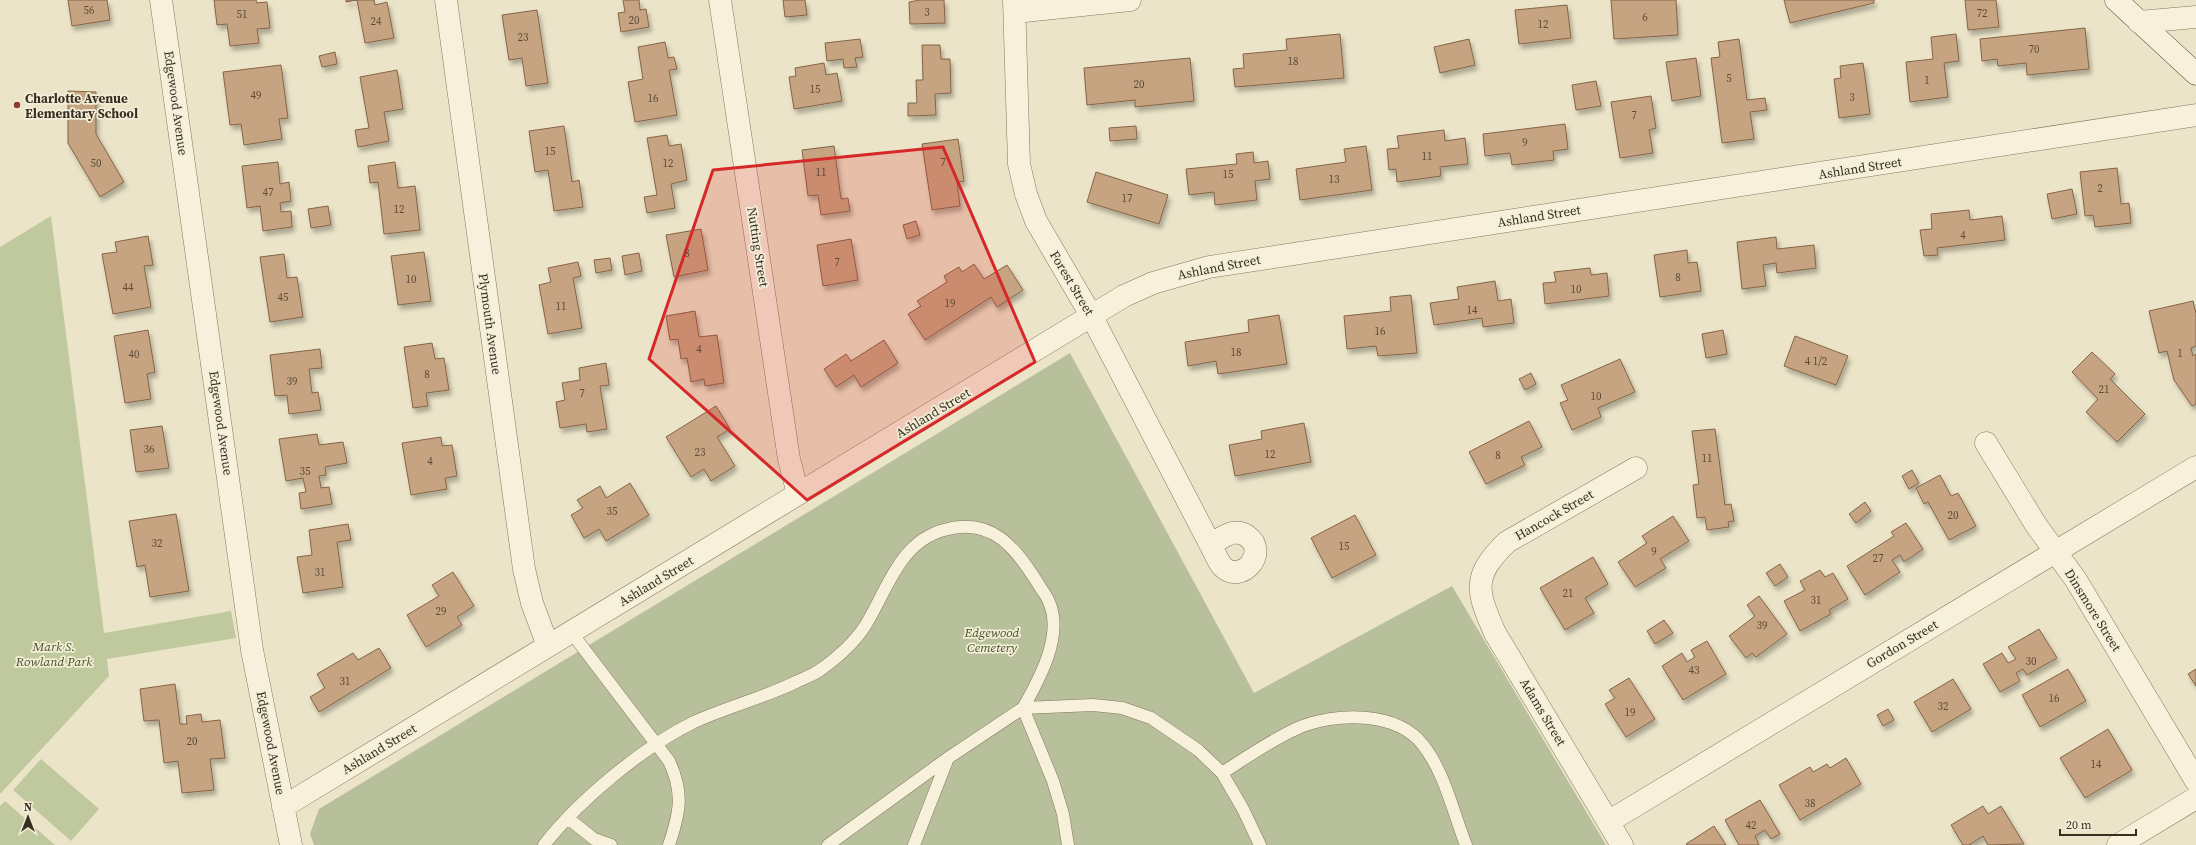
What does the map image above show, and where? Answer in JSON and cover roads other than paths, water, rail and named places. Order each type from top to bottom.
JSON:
[{"type":"street","name":"Edgewood Avenue","points":[[161,0],[252,650],[292,845]]},
{"type":"street","name":"Plymouth Avenue","points":[[446,0],[524,570],[532,603],[548,646]]},
{"type":"street","name":"Nutting Street","points":[[720,0],[789,459],[798,494]]},
{"type":"street","points":[[1015,6],[1130,0]]},
{"type":"street","points":[[2116,0],[2196,74]]},
{"type":"street","name":"Forest Street","points":[[1015,6],[1019,164],[1026,194],[1036,221],[1092,317],[1210,544]]},
{"type":"street","points":[[2140,22],[2196,17]]},
{"type":"street","name":"Ashland Street","points":[[283,807],[1092,317],[1124,296],[1153,283],[1209,267],[2196,116]]},
{"type":"street","name":"Dinsmore Street","points":[[1986,443],[2036,525],[2076,580],[2196,781]]},
{"type":"street","name":"Gordon Street","points":[[1608,822],[2196,467]]},
{"type":"street","name":"Hancock Street","points":[[1482,574],[1491,558],[1507,542],[1636,468]]},
{"type":"street","name":"Adams Street","points":[[1482,574],[1480,593],[1495,633],[1622,845]]},
{"type":"street","points":[[2118,845],[2196,798]]},
{"type":"lane","points":[[544,845],[605,782],[656,744],[695,722],[782,689],[819,671],[852,643],[864,626],[904,556],[926,538],[944,530],[971,527],[992,531],[1006,540],[1027,566],[1050,603],[1052,623],[1050,646],[1046,663],[1023,708],[948,758],[828,845]]},
{"type":"lane","points":[[572,632],[656,744],[676,776],[680,797],[678,819],[669,845]]},
{"type":"lane","points":[[1023,708],[1093,704],[1122,708],[1151,718],[1198,750],[1222,773],[1244,809],[1260,845]]},
{"type":"lane","points":[[1023,708],[1053,781],[1063,814],[1068,845]]},
{"type":"lane","points":[[1222,773],[1270,741],[1300,727],[1336,719],[1363,718],[1388,721],[1404,728],[1423,744],[1439,770],[1466,845]]},
{"type":"lane","points":[[914,845],[948,758]]},
{"type":"lane","points":[[569,819],[594,839],[611,845]]},
{"type":"place","name":"Charlotte Avenue Elementary School","points":[[17,105]]},
{"type":"park label","name":"Edgewood Cemetery","points":[[992,640]]},
{"type":"park label","name":"Mark S. Rowland Park","points":[[54,654]]}]
